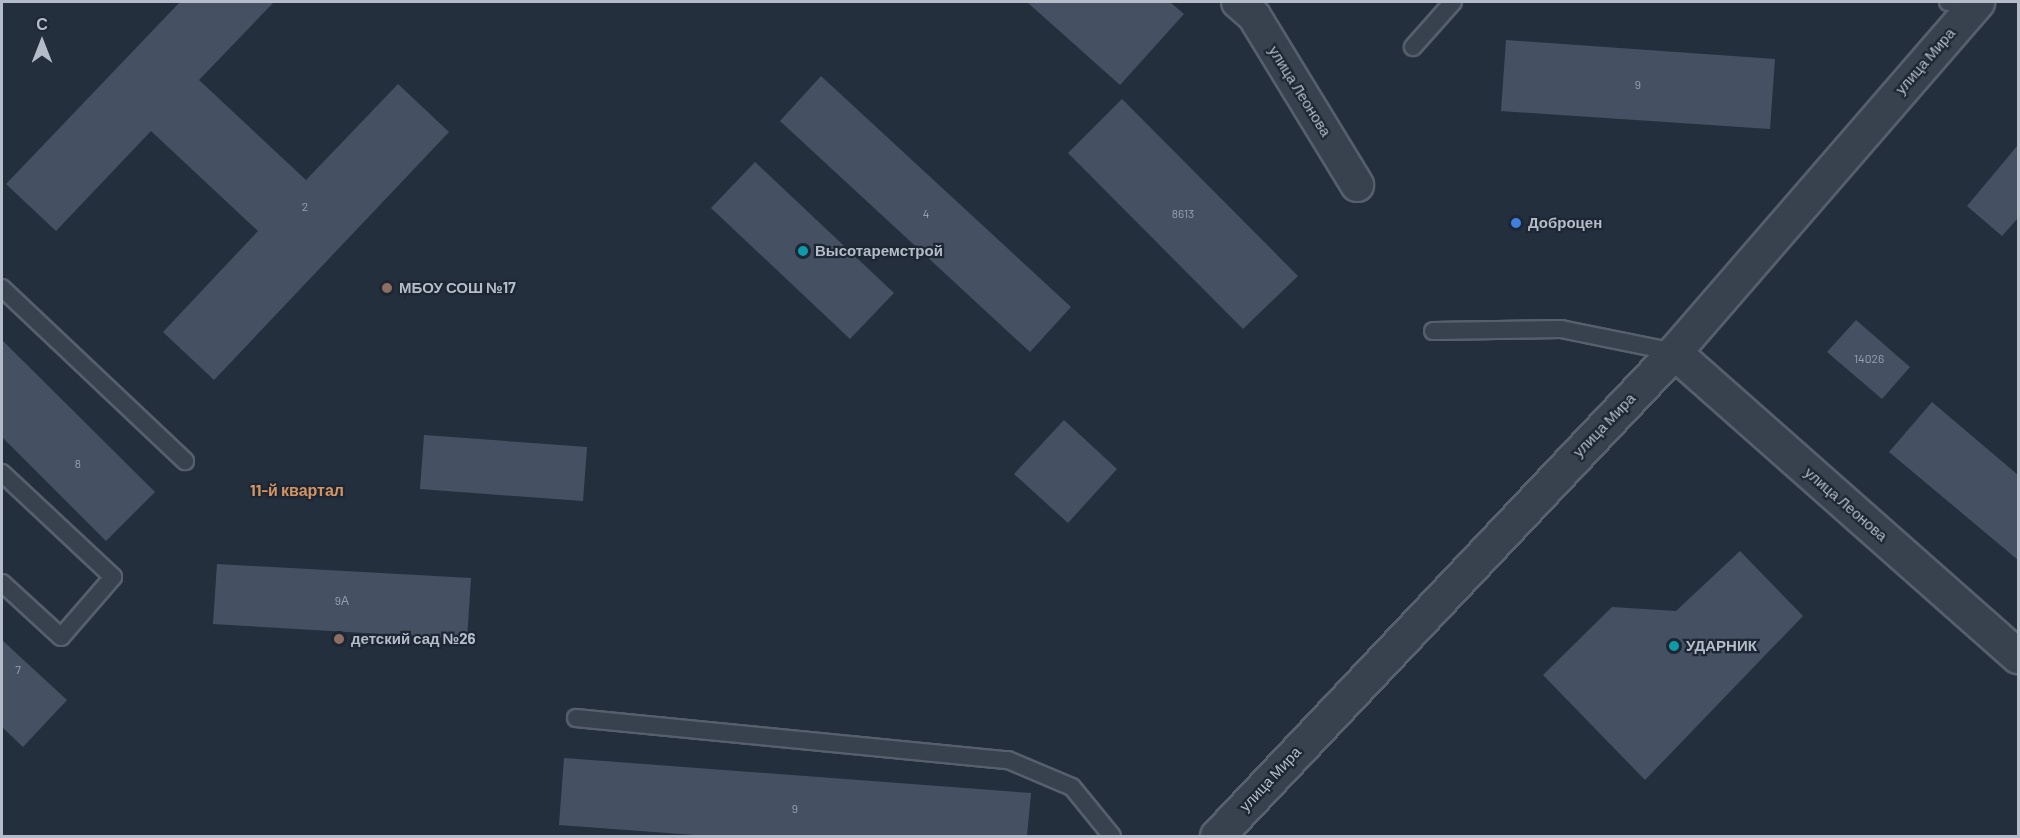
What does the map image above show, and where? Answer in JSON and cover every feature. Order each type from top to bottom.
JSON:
[{"type":"street","name":"улица Леонова","points":[[1238,2],[1254,16],[1357,185]]},
{"type":"street","name":"улица Мира","points":[[1217,837],[1674,352],[1967,2]]},
{"type":"street","name":"улица Леонова","points":[[1674,352],[2019,656]]},
{"type":"lane","points":[[1413,47],[1453,2]]},
{"type":"lane","points":[[2,288],[185,461]]},
{"type":"lane","points":[[1433,331],[1561,329],[1674,352]]},
{"type":"lane","points":[[2,473],[113,577],[61,637],[2,583]]},
{"type":"lane","points":[[576,718],[1008,760],[1072,787],[1112,837]]},
{"type":"building","points":[[180,2],[274,2],[199,80],[306,180],[398,84],[449,132],[214,380],[163,332],[258,231],[151,131],[56,231],[6,184]]},
{"type":"building","points":[[1027,2],[1170,2],[1184,14],[1120,85]]},
{"type":"building","points":[[1506,40],[1775,59],[1770,129],[1501,111]]},
{"type":"building","points":[[821,76],[1071,307],[1030,352],[780,121]]},
{"type":"building","points":[[1122,99],[1298,276],[1243,329],[1068,153]]},
{"type":"building","points":[[2018,145],[2018,218],[2002,236],[1967,206]]},
{"type":"building","name":"Высотаремстрой","points":[[755,162],[894,293],[850,339],[711,208]]},
{"type":"building","points":[[1856,320],[1910,367],[1882,399],[1827,352]]},
{"type":"building","points":[[2,340],[155,492],[106,541],[2,437]]},
{"type":"building","points":[[1932,402],[2018,475],[2018,560],[1889,452]]},
{"type":"building","points":[[1064,420],[1117,469],[1068,523],[1014,474]]},
{"type":"building","points":[[424,435],[587,447],[583,501],[420,489]]},
{"type":"building","name":"УДАРНИК","points":[[1740,551],[1803,616],[1645,780],[1543,675],[1612,607],[1676,611]]},
{"type":"building","points":[[217,564],[471,578],[467,639],[213,624]]},
{"type":"building","points":[[2,640],[67,700],[23,747],[2,727]]},
{"type":"building","points":[[564,758],[1031,793],[1027,836],[708,836],[559,825]]},
{"type":"place","name":"Доброцен","points":[[1516,223]]},
{"type":"place","name":"Высотаремстрой","points":[[803,251]]},
{"type":"place","name":"МБОУ СОШ №17","points":[[387,288]]},
{"type":"place","name":"детский сад №26","points":[[339,639]]},
{"type":"place","name":"УДАРНИК","points":[[1674,646]]},
{"type":"district","name":"11-й квартал","points":[[297,490]]}]
